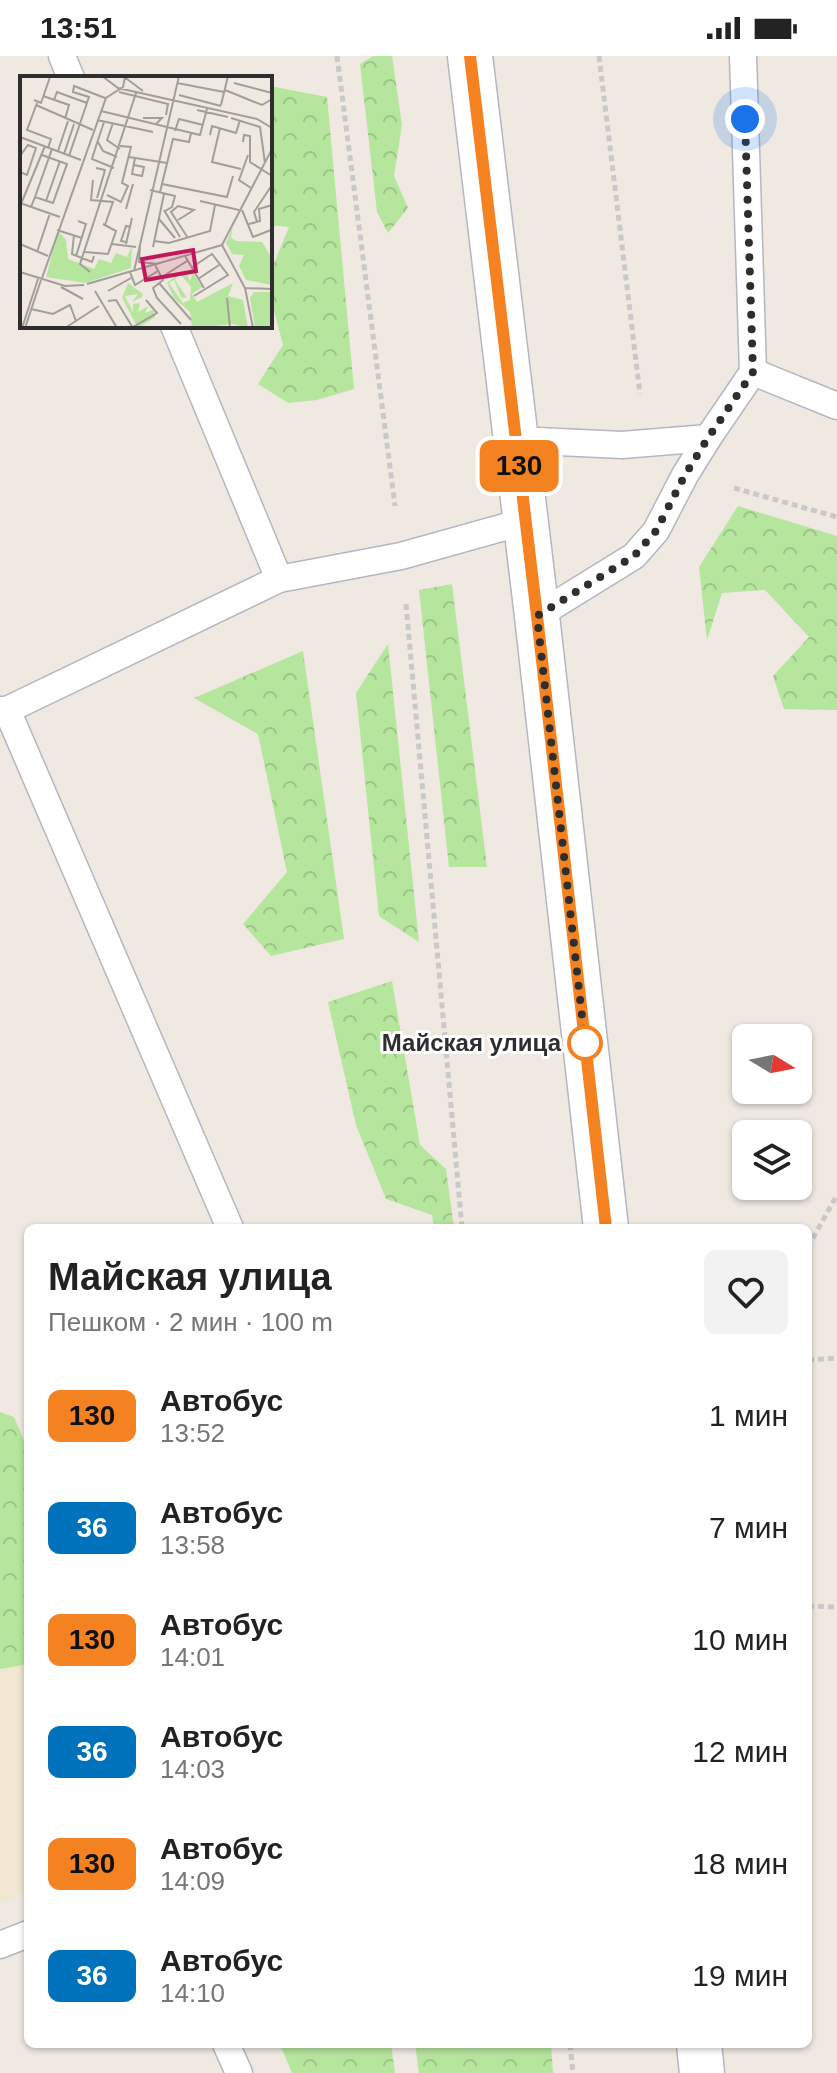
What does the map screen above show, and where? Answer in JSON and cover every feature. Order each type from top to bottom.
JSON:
[{"type":"main road","points":[[470,56],[606,1224]]},
{"type":"main road","points":[[699,2048],[702,2073]]},
{"type":"lane","points":[[62,56],[70,76]]},
{"type":"lane","points":[[537,616],[634,556],[656,531],[685,475],[753,372],[743,56]]},
{"type":"lane","points":[[175,328],[279,579]]},
{"type":"lane","points":[[753,372],[837,406]]},
{"type":"lane","points":[[516,440],[622,445],[708,438]]},
{"type":"lane","points":[[228,1224],[4,710],[279,579],[401,556],[526,521]]},
{"type":"lane","points":[[0,1945],[24,1936]]},
{"type":"lane","points":[[228,2048],[239,2073]]},
{"type":"path","points":[[337,56],[401,556],[462,1224]]},
{"type":"path","points":[[599,56],[646,442]]},
{"type":"path","points":[[685,475],[837,517]]},
{"type":"path","points":[[812,1240],[837,1195]]},
{"type":"path","points":[[812,1360],[837,1358]]},
{"type":"path","points":[[812,1606],[837,1607]]},
{"type":"path","points":[[570,2048],[573,2073]]},
{"type":"shaded area","points":[[0,1438],[24,1495],[24,1893],[0,1903]]},
{"type":"green space","points":[[373,56],[392,56],[402,125],[394,176],[408,208],[388,233],[377,212],[360,64]]},
{"type":"green space","points":[[272,86],[327,97],[354,389],[317,400],[288,403],[258,384],[283,345],[272,303],[272,268],[289,227],[272,225]]},
{"type":"green space","points":[[738,506],[837,536],[837,710],[784,709],[773,676],[809,637],[765,590],[722,593],[707,640],[699,567]]},
{"type":"green space","points":[[452,584],[487,867],[449,867],[419,590]]},
{"type":"green space","points":[[388,644],[419,942],[379,916],[356,693]]},
{"type":"green space","points":[[303,651],[344,939],[271,956],[243,924],[287,872],[258,734],[194,698]]},
{"type":"green space","points":[[392,981],[420,1145],[446,1169],[453,1224],[433,1224],[432,1215],[386,1199],[356,1125],[328,1002]]},
{"type":"green space","points":[[0,1412],[14,1417],[24,1441],[24,1665],[0,1669]]},
{"type":"green space","points":[[282,2048],[392,2048],[395,2073],[292,2073]]},
{"type":"green space","points":[[416,2048],[551,2048],[553,2073],[419,2073]]},
{"type":"bus line","name":"130","points":[[470,56],[606,1224]]},
{"type":"place","name":"Майская улица","points":[[585,1043]]},
{"type":"route","points":[[585,1043],[537,616],[634,556],[656,531],[685,475],[753,372],[745,119]]}]
